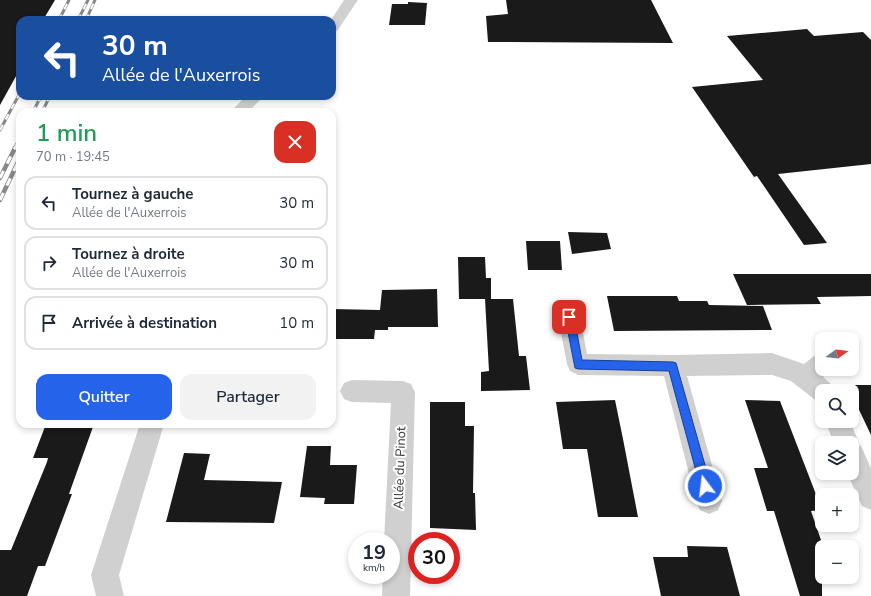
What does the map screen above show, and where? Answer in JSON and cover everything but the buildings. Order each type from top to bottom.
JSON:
[{"type":"street","points":[[336,22],[351,0]]},
{"type":"street","points":[[242,108],[252,100]]},
{"type":"street","points":[[569,317],[578,364],[673,366],[772,364],[817,377]]},
{"type":"street","points":[[673,366],[710,501]]},
{"type":"street","name":"Allée du Pinot","points":[[352,391],[403,392],[396,596]]},
{"type":"street","points":[[110,596],[105,575],[151,428]]},
{"type":"street","points":[[859,470],[871,497]]},
{"type":"railway","points":[[61,16],[69,0]]},
{"type":"railway","points":[[80,16],[88,0]]},
{"type":"railway","points":[[88,16],[95,0]]},
{"type":"railway","points":[[0,130],[16,100]]},
{"type":"railway","points":[[35,108],[39,100]]},
{"type":"railway","points":[[44,108],[48,100]]},
{"type":"railway","points":[[14,149],[16,145]]},
{"type":"railway","points":[[0,178],[15,148]]},
{"type":"railway","points":[[0,200],[16,166]]},
{"type":"route","points":[[569,317],[578,364],[673,366],[705,486]]}]
